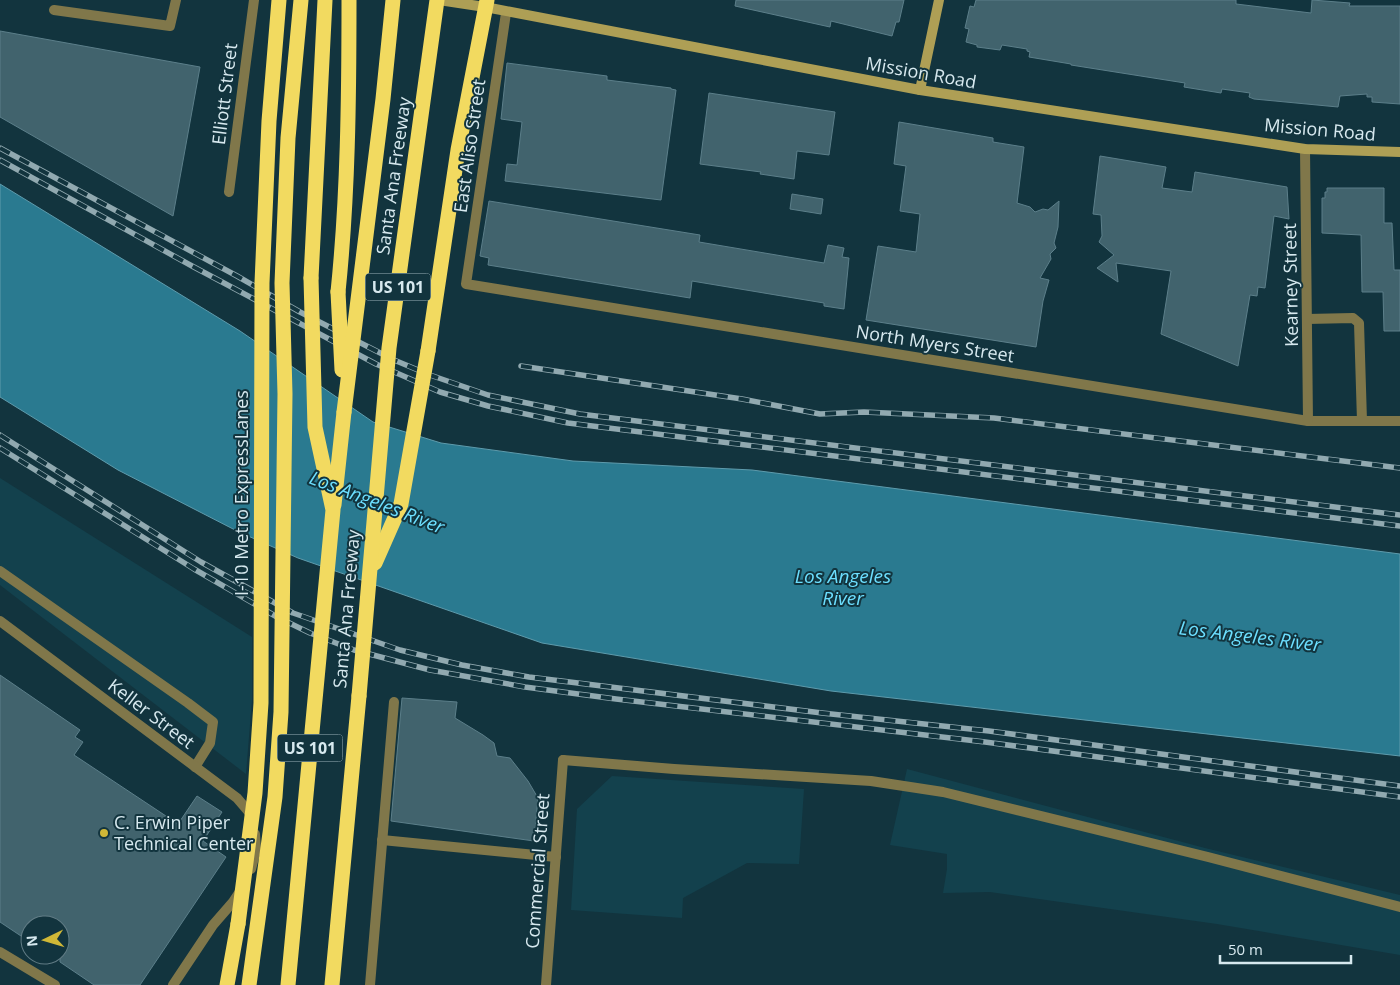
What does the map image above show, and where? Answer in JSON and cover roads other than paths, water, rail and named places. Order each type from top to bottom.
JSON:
[{"type":"highway","name":"I-10 Metro ExpressLanes","points":[[227,985],[249,848],[259,747],[262,648],[262,283],[268,130],[279,0]]},
{"type":"highway","points":[[249,985],[275,797],[281,712],[285,394],[282,282],[288,138],[300,0]]},
{"type":"highway","points":[[325,0],[311,278],[314,427],[333,510]]},
{"type":"highway","points":[[344,412],[338,292],[344,230],[349,113],[349,0]]},
{"type":"highway","name":"Santa Ana Freeway","points":[[288,985],[333,510],[383,99],[393,0]]},
{"type":"highway","name":"Santa Ana Freeway","points":[[332,985],[389,348],[438,0]]},
{"type":"highway","points":[[369,576],[401,504],[428,351],[458,150],[486,4]]},
{"type":"main road","name":"Mission Road","points":[[438,0],[486,4],[506,13],[920,90],[1305,149],[1400,152]]},
{"type":"main road","points":[[920,90],[939,0]]},
{"type":"street","points":[[54,10],[170,26],[176,0]]},
{"type":"street","name":"Elliott Street","points":[[229,192],[254,0]]},
{"type":"street","name":"East Aliso Street","points":[[466,284],[506,13]]},
{"type":"street","name":"Kearney Street","points":[[1305,149],[1308,421]]},
{"type":"street","name":"North Myers Street","points":[[466,284],[1308,421],[1400,421]]},
{"type":"street","points":[[1307,319],[1354,318],[1359,323],[1362,421]]},
{"type":"street","points":[[0,571],[213,722],[210,743],[195,767]]},
{"type":"street","name":"Keller Street","points":[[0,621],[236,798],[249,812],[255,830],[256,850],[249,877],[233,902],[213,925],[173,985]]},
{"type":"street","points":[[370,985],[394,702]]},
{"type":"street","name":"Commercial Street","points":[[546,985],[563,760],[871,781],[943,792],[1400,906]]},
{"type":"street","points":[[382,840],[556,857]]},
{"type":"street","points":[[0,952],[55,985]]},
{"type":"water","name":"Los Angeles River","points":[[0,184],[240,331],[373,422],[441,443],[573,461],[752,470],[1400,554],[1400,756],[831,691],[542,643],[298,558],[239,532],[118,470],[0,397]]},
{"type":"railway","points":[[0,148],[300,312],[394,360],[488,395],[580,414],[1400,515]]},
{"type":"railway","points":[[0,160],[192,266],[376,364],[440,392],[488,406],[568,423],[1400,526]]},
{"type":"railway","points":[[521,366],[742,399],[820,414],[864,412],[994,418],[1400,468]]},
{"type":"railway","points":[[0,435],[201,562],[293,613],[400,650],[462,665],[529,677],[822,713],[989,731],[1400,786]]},
{"type":"railway","points":[[0,448],[194,569],[277,617],[310,633],[354,650],[430,670],[525,687],[616,699],[985,742],[1400,797]]},
{"type":"place","name":"C. Erwin Piper Technical Center","points":[[104,833]]}]
